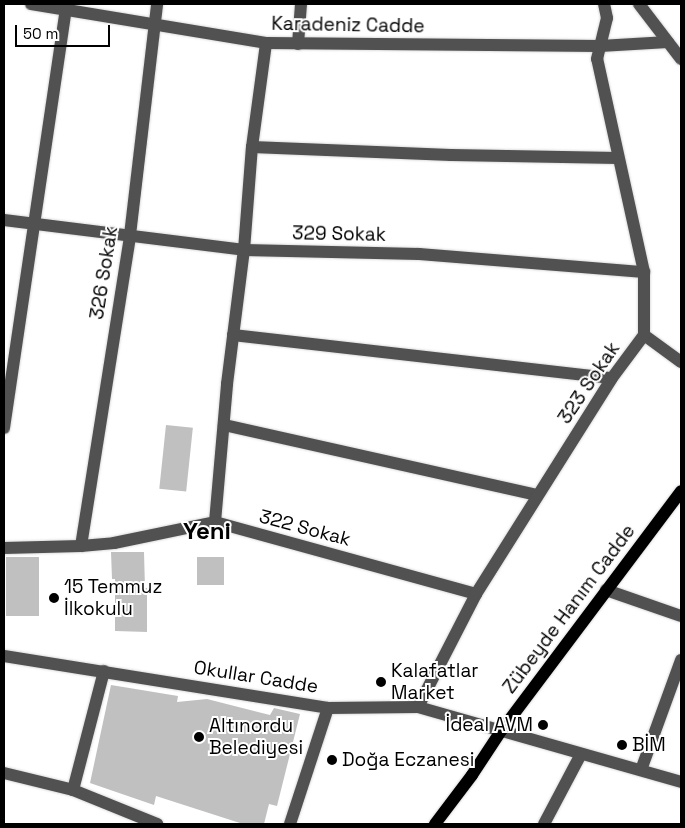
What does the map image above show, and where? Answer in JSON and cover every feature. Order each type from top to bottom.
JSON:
[{"type":"main road","name":"Zübeyde Hanım Cadde","points":[[435,824],[472,775],[501,730],[681,491]]},
{"type":"street","name":"Karadeniz Cadde","points":[[31,4],[266,43],[600,46],[668,42]]},
{"type":"street","name":"326 Sokak","points":[[81,546],[130,235],[156,4]]},
{"type":"street","points":[[298,44],[301,4]]},
{"type":"street","name":"323 Sokak","points":[[418,707],[476,594],[612,378],[644,336],[644,272],[597,59],[607,18],[604,4]]},
{"type":"street","points":[[639,4],[681,58]]},
{"type":"street","points":[[4,423],[66,9]]},
{"type":"street","points":[[215,522],[233,335],[244,250],[252,147],[266,43]]},
{"type":"street","points":[[252,147],[451,156],[618,158]]},
{"type":"street","name":"329 Sokak","points":[[4,220],[244,250],[419,254],[644,272]]},
{"type":"street","points":[[233,335],[612,378]]},
{"type":"street","points":[[644,336],[681,362]]},
{"type":"street","points":[[224,426],[537,495]]},
{"type":"street","name":"322 Sokak","points":[[4,548],[81,546],[150,537],[215,522],[476,594]]},
{"type":"street","points":[[606,590],[681,616]]},
{"type":"street","points":[[4,656],[103,674]]},
{"type":"street","points":[[641,770],[681,660]]},
{"type":"street","points":[[4,663],[103,674]]},
{"type":"street","points":[[73,790],[103,674]]},
{"type":"street","name":"Okullar Cadde","points":[[103,674],[327,710],[418,707],[681,782]]},
{"type":"street","points":[[669,697],[681,702]]},
{"type":"street","points":[[290,824],[327,710]]},
{"type":"street","points":[[544,824],[581,754]]},
{"type":"street","points":[[4,773],[73,790],[157,824]]},
{"type":"building","points":[[166,425],[193,428],[186,491],[159,489]]},
{"type":"building","points":[[111,552],[144,552],[145,588],[147,588],[147,632],[115,631],[115,579],[112,579]]},
{"type":"building","points":[[6,557],[39,557],[39,616],[6,616]]},
{"type":"building","points":[[197,557],[224,557],[224,585],[197,585]]},
{"type":"building","points":[[111,685],[178,696],[177,702],[207,699],[270,715],[274,708],[300,714],[277,806],[269,804],[264,824],[243,824],[156,796],[154,805],[90,783]]},
{"type":"place","name":"15 Temmuz İlkokulu","points":[[54,598]]},
{"type":"place","name":"Kalafatlar Market","points":[[381,682]]},
{"type":"place","name":"İdeal AVM","points":[[543,725]]},
{"type":"place","name":"Altınordu Belediyesi","points":[[199,737]]},
{"type":"place","name":"BİM","points":[[622,745]]},
{"type":"place","name":"Doğa Eczanesi","points":[[332,760]]},
{"type":"district","name":"Yeni","points":[[207,531]]}]
